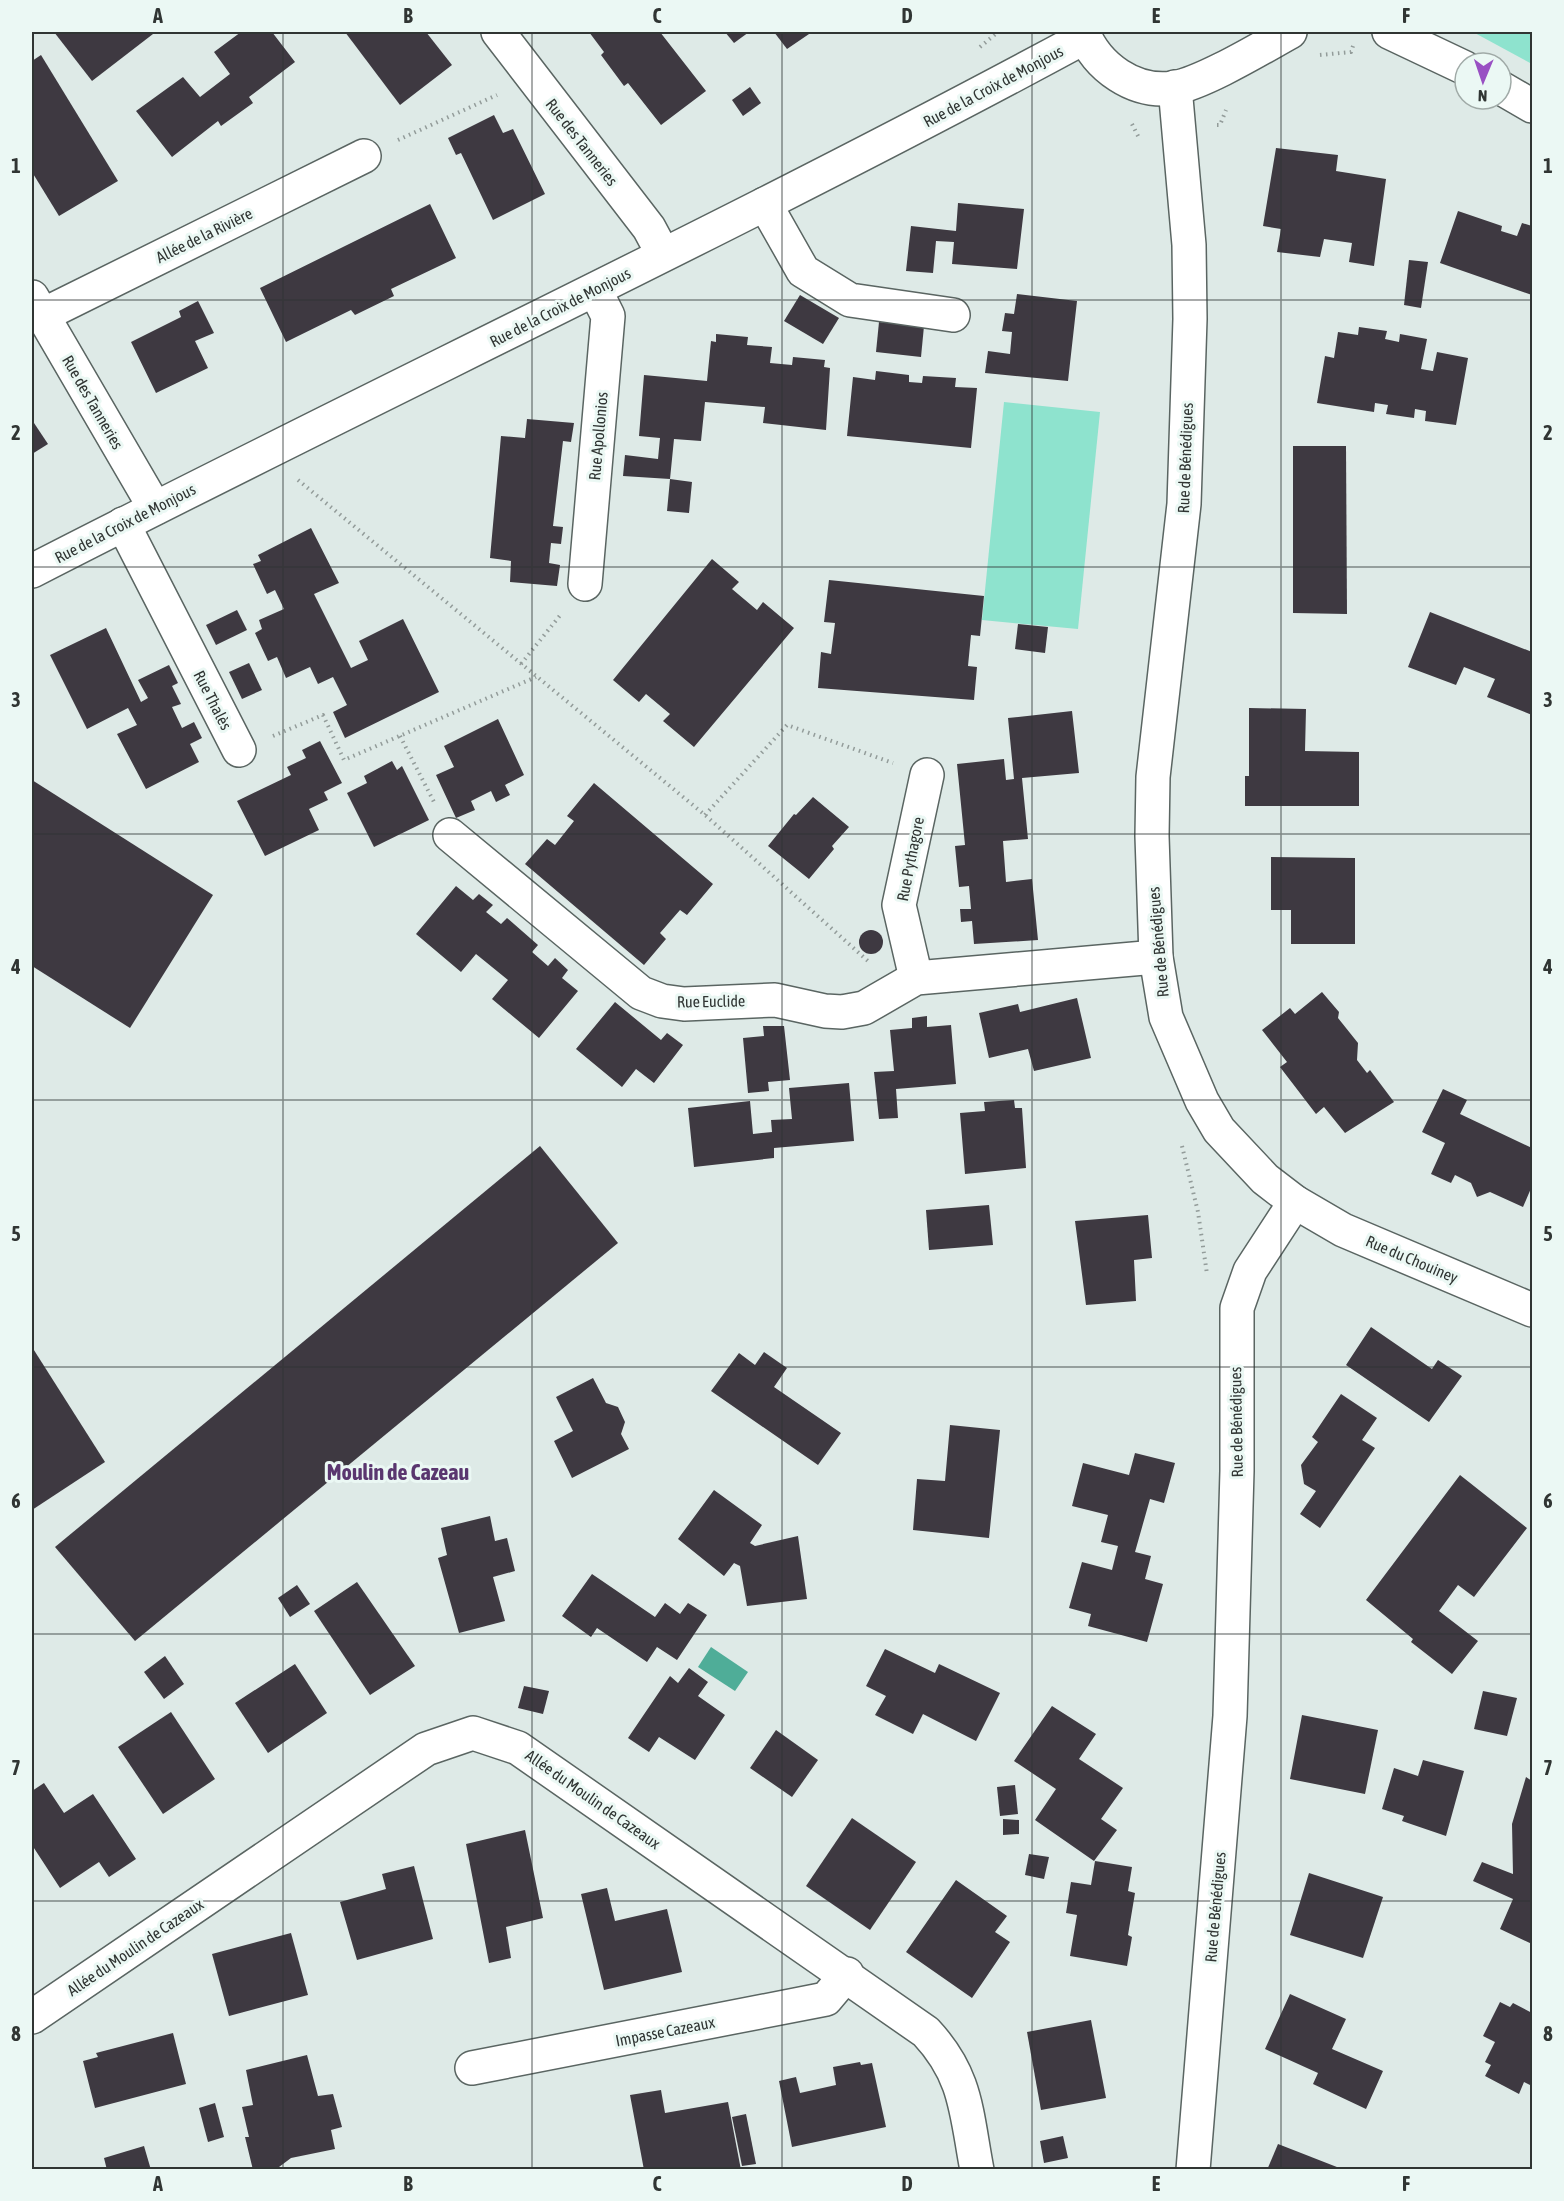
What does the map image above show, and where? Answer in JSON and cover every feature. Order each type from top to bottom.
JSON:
[{"type":"street","name":"Rue des Tanneries","points":[[498,32],[649,228],[663,254]]},
{"type":"street","points":[[1084,34],[1098,59],[1120,77],[1147,87],[1175,87],[1224,68],[1290,32]]},
{"type":"street","points":[[1389,32],[1453,62]]},
{"type":"street","name":"Rue de la Croix de Monjous","points":[[32,571],[765,204],[1084,34]]},
{"type":"street","name":"Rue de Bénédigues","points":[[1175,87],[1181,132],[1189,245],[1190,319],[1184,504],[1153,777],[1156,957],[1166,1017],[1202,1101],[1219,1130],[1265,1179],[1294,1202],[1250,1271],[1237,1308],[1237,1471],[1230,1716],[1193,2169]]},
{"type":"street","points":[[1513,95],[1533,106]]},
{"type":"street","name":"Allée de la Rivière","points":[[37,306],[364,156]]},
{"type":"street","points":[[765,204],[803,271],[850,300],[953,315]]},
{"type":"street","name":"Rue Apollonios","points":[[585,584],[608,316],[595,290]]},
{"type":"street","name":"Rue des Tanneries","points":[[37,306],[155,508]]},
{"type":"street","name":"Rue Thalès","points":[[123,524],[239,750]]},
{"type":"street","name":"Rue Pythagore","points":[[916,978],[899,905],[927,775]]},
{"type":"street","name":"Rue Euclide","points":[[450,835],[641,993],[662,1001],[684,1004],[775,1000],[825,1011],[842,1012],[864,1008],[916,978],[1156,957]]},
{"type":"street","name":"Rue du Chouiney","points":[[1294,1202],[1343,1230],[1533,1310]]},
{"type":"street","name":"Allée du Moulin de Cazeaux","points":[[32,2017],[426,1749],[473,1733],[518,1748],[847,1974],[926,2032],[946,2053],[960,2080],[977,2169]]},
{"type":"street","name":"Impasse Cazeaux","points":[[472,2068],[826,1999],[847,1974]]},
{"type":"path","points":[[364,156],[533,78]]},
{"type":"path","points":[[265,453],[705,815],[871,964],[916,978]]},
{"type":"path","points":[[521,664],[585,584]]},
{"type":"path","points":[[450,835],[400,736],[536,677]]},
{"type":"path","name":"Rue Thalès","points":[[239,750],[323,716],[344,760],[400,736]]},
{"type":"path","points":[[705,815],[788,725],[927,775]]},
{"type":"path","points":[[1181,1142],[1198,1212],[1207,1281]]},
{"type":"shaded area","points":[[1473,32],[1532,32],[1532,64],[1513,54],[1513,51],[1508,51]]},
{"type":"shaded area","points":[[1004,402],[1100,412],[1078,629],[982,620]]},
{"type":"shaded area","points":[[711,1647],[748,1672],[735,1691],[698,1667]]},
{"type":"building","points":[[54,32],[152,32],[153,34],[92,81]]},
{"type":"building","points":[[241,32],[272,32],[295,62],[249,97],[253,103],[221,126],[218,121],[172,157],[136,111],[183,77],[200,97],[230,74],[214,52]]},
{"type":"building","points":[[345,32],[426,32],[452,65],[400,105]]},
{"type":"building","points":[[589,32],[660,32],[706,91],[661,125],[628,83],[624,86],[601,55],[604,52]]},
{"type":"building","points":[[725,32],[749,32],[734,43]]},
{"type":"building","points":[[774,32],[812,32],[787,49]]},
{"type":"building","points":[[41,55],[118,181],[59,216],[32,172],[32,61]]},
{"type":"building","points":[[750,87],[761,103],[743,116],[732,100]]},
{"type":"building","points":[[494,115],[503,133],[513,129],[545,194],[493,220],[461,153],[456,155],[448,138]]},
{"type":"building","points":[[1276,148],[1338,155],[1336,171],[1386,179],[1374,266],[1349,262],[1352,243],[1324,239],[1320,257],[1277,252],[1281,229],[1263,226]]},
{"type":"building","points":[[958,203],[1024,209],[1017,269],[952,264],[954,242],[936,241],[933,273],[906,271],[911,226],[956,231]]},
{"type":"building","points":[[430,204],[456,258],[391,289],[394,296],[355,315],[351,310],[286,342],[260,288]]},
{"type":"building","points":[[1458,211],[1502,226],[1501,231],[1517,236],[1522,223],[1532,226],[1532,295],[1440,263]]},
{"type":"building","points":[[1409,260],[1428,262],[1421,308],[1404,305]]},
{"type":"building","points":[[1017,294],[1077,301],[1068,381],[985,373],[988,351],[1010,354],[1012,332],[1002,331],[1005,313],[1014,314]]},
{"type":"building","points":[[800,295],[839,318],[823,344],[784,321]]},
{"type":"building","points":[[198,301],[214,333],[195,341],[208,368],[156,393],[131,342],[181,317],[179,311]]},
{"type":"building","points":[[879,322],[924,326],[921,357],[876,352]]},
{"type":"building","points":[[1359,327],[1387,331],[1385,339],[1399,342],[1400,334],[1427,339],[1421,369],[1433,371],[1437,352],[1468,358],[1456,425],[1425,421],[1426,411],[1415,409],[1414,418],[1386,414],[1388,405],[1375,403],[1374,412],[1317,403],[1325,356],[1334,358],[1338,332],[1358,335]]},
{"type":"building","points":[[716,334],[748,337],[747,345],[772,347],[770,363],[792,365],[793,357],[825,360],[824,367],[830,368],[826,430],[763,423],[765,407],[705,402],[701,441],[674,439],[670,479],[623,476],[625,455],[658,459],[660,438],[639,436],[644,375],[707,381],[711,341],[716,342]]},
{"type":"building","points":[[876,371],[909,375],[909,382],[922,383],[923,376],[956,378],[955,387],[977,388],[971,448],[847,436],[853,377],[875,380]]},
{"type":"building","points":[[527,419],[574,423],[571,442],[563,441],[553,526],[563,527],[561,544],[551,543],[549,563],[560,565],[557,586],[510,582],[511,561],[490,558],[501,436],[525,438]]},
{"type":"building","points":[[32,420],[48,444],[32,454]]},
{"type":"building","points":[[1293,446],[1346,446],[1347,614],[1293,613]]},
{"type":"building","points":[[670,479],[692,482],[689,513],[667,511]]},
{"type":"building","points":[[311,528],[339,583],[314,594],[351,668],[368,660],[359,641],[403,619],[439,692],[345,738],[333,712],[347,705],[333,677],[318,684],[310,667],[286,678],[277,657],[268,661],[255,633],[262,629],[259,620],[284,609],[275,590],[267,594],[253,564],[261,561],[258,555]]},
{"type":"building","points":[[712,559],[739,582],[732,589],[757,610],[763,602],[794,628],[694,747],[663,721],[670,714],[646,694],[639,702],[613,680]]},
{"type":"building","points":[[829,580],[984,596],[980,636],[971,635],[968,666],[977,667],[974,700],[818,688],[821,652],[831,654],[835,623],[824,622]]},
{"type":"building","points":[[237,610],[247,630],[216,645],[206,625]]},
{"type":"building","points":[[1430,612],[1532,652],[1532,715],[1487,697],[1495,679],[1464,667],[1456,685],[1408,667]]},
{"type":"building","points":[[1018,624],[1048,627],[1045,653],[1015,649]]},
{"type":"building","points":[[106,628],[141,702],[148,698],[138,680],[169,665],[178,683],[172,686],[181,704],[172,707],[182,728],[194,722],[202,738],[190,744],[199,762],[146,789],[117,734],[137,725],[128,708],[87,729],[50,655]]},
{"type":"building","points":[[249,663],[262,690],[242,699],[229,672]]},
{"type":"building","points":[[1249,708],[1306,709],[1305,751],[1359,752],[1359,806],[1245,806],[1245,776],[1249,776]]},
{"type":"building","points":[[1072,711],[1079,773],[1022,778],[1028,839],[1003,841],[1006,882],[1032,879],[1038,940],[974,944],[972,921],[961,922],[960,909],[971,909],[969,886],[959,887],[955,846],[965,845],[957,764],[1004,759],[1006,780],[1014,779],[1008,718]]},
{"type":"building","points":[[498,719],[524,775],[505,785],[510,795],[496,802],[491,791],[471,801],[475,810],[456,818],[436,775],[454,767],[444,746]]},
{"type":"building","points":[[320,741],[342,783],[324,792],[328,800],[309,809],[319,830],[265,856],[237,801],[291,775],[287,767],[306,758],[302,750]]},
{"type":"building","points":[[392,761],[397,770],[402,766],[429,820],[374,847],[347,793],[367,783],[364,776]]},
{"type":"building","points":[[32,780],[213,895],[130,1028],[32,966]]},
{"type":"building","points":[[594,783],[713,884],[687,915],[680,910],[660,933],[666,939],[644,965],[525,864],[547,839],[555,845],[574,821],[567,816]]},
{"type":"building","points":[[813,797],[849,827],[832,846],[834,849],[809,879],[768,846],[794,814],[796,815]]},
{"type":"building","points":[[1271,857],[1355,858],[1355,944],[1291,944],[1291,910],[1271,910]]},
{"type":"building","points":[[456,886],[473,900],[479,894],[493,905],[486,912],[501,924],[507,918],[538,945],[532,952],[548,966],[555,958],[568,970],[562,978],[578,991],[539,1038],[492,999],[508,980],[476,954],[461,972],[416,934]]},
{"type":"building","points":[[871,930],[876,931],[882,937],[882,947],[876,953],[871,954],[866,953],[860,947],[859,942],[860,937],[866,931]]},
{"type":"building","points":[[1322,992],[1339,1012],[1338,1018],[1358,1043],[1357,1060],[1367,1073],[1370,1070],[1394,1102],[1345,1133],[1324,1107],[1316,1114],[1280,1067],[1287,1062],[1262,1030],[1290,1008],[1295,1014]]},
{"type":"building","points":[[1077,998],[1091,1058],[1034,1071],[1028,1049],[989,1058],[979,1013],[1018,1004],[1020,1012]]},
{"type":"building","points":[[615,1002],[661,1040],[667,1033],[683,1045],[654,1083],[636,1069],[622,1087],[576,1049]]},
{"type":"building","points":[[927,1016],[927,1027],[951,1025],[956,1084],[896,1089],[898,1118],[879,1119],[874,1072],[894,1071],[890,1030],[912,1028],[912,1018]]},
{"type":"building","points":[[763,1026],[784,1026],[790,1080],[768,1082],[769,1091],[748,1093],[743,1038],[764,1036]]},
{"type":"building","points":[[849,1083],[854,1141],[774,1148],[774,1158],[694,1167],[688,1108],[750,1101],[753,1134],[772,1132],[771,1120],[792,1119],[789,1088]]},
{"type":"building","points":[[1443,1089],[1467,1100],[1460,1114],[1532,1148],[1532,1186],[1523,1207],[1490,1192],[1477,1197],[1471,1183],[1455,1175],[1451,1183],[1431,1174],[1445,1143],[1422,1132]]},
{"type":"building","points":[[1014,1100],[1015,1108],[1022,1108],[1026,1168],[965,1174],[960,1113],[985,1111],[984,1102]]},
{"type":"building","points":[[540,1146],[618,1243],[135,1641],[55,1547]]},
{"type":"building","points":[[989,1205],[993,1245],[929,1250],[926,1210]]},
{"type":"building","points":[[1148,1215],[1152,1258],[1134,1260],[1136,1301],[1086,1305],[1075,1221]]},
{"type":"building","points":[[1371,1327],[1432,1369],[1438,1360],[1462,1376],[1429,1422],[1346,1365]]},
{"type":"building","points":[[32,1347],[105,1462],[32,1510]]},
{"type":"building","points":[[764,1352],[787,1368],[774,1387],[841,1433],[818,1465],[711,1391],[739,1353],[755,1365]]},
{"type":"building","points":[[593,1378],[606,1403],[618,1407],[625,1422],[621,1434],[629,1449],[572,1478],[554,1441],[573,1431],[556,1397]]},
{"type":"building","points":[[1341,1394],[1377,1418],[1362,1440],[1375,1448],[1320,1528],[1300,1514],[1316,1491],[1304,1484],[1301,1465],[1318,1442],[1312,1437]]},
{"type":"building","points":[[950,1425],[1000,1430],[989,1538],[913,1530],[917,1479],[945,1481]]},
{"type":"building","points":[[1135,1453],[1175,1463],[1164,1503],[1150,1499],[1135,1552],[1151,1556],[1145,1579],[1163,1584],[1147,1642],[1088,1626],[1091,1614],[1069,1608],[1082,1562],[1112,1570],[1118,1546],[1101,1542],[1108,1515],[1072,1506],[1083,1463],[1129,1475]]},
{"type":"building","points":[[1460,1475],[1527,1528],[1474,1597],[1458,1585],[1439,1611],[1478,1641],[1452,1674],[1411,1642],[1413,1639],[1366,1600]]},
{"type":"building","points":[[714,1490],[762,1525],[750,1543],[755,1546],[798,1536],[807,1599],[747,1606],[740,1566],[734,1563],[724,1576],[678,1539]]},
{"type":"building","points":[[490,1516],[495,1541],[507,1538],[515,1571],[493,1577],[505,1621],[459,1633],[438,1558],[447,1555],[441,1528]]},
{"type":"building","points":[[592,1574],[655,1617],[665,1603],[680,1614],[688,1603],[707,1615],[677,1660],[657,1647],[647,1662],[597,1628],[591,1637],[562,1616]]},
{"type":"building","points":[[357,1582],[415,1666],[370,1695],[314,1611]]},
{"type":"building","points":[[297,1585],[310,1604],[290,1617],[278,1598]]},
{"type":"building","points":[[885,1649],[935,1673],[939,1664],[1000,1693],[976,1741],[923,1714],[913,1734],[875,1715],[886,1696],[866,1686]]},
{"type":"building","points":[[165,1656],[184,1684],[164,1699],[144,1672]]},
{"type":"building","points":[[295,1664],[327,1713],[268,1753],[235,1703]]},
{"type":"building","points":[[689,1668],[708,1682],[698,1696],[725,1715],[695,1760],[659,1737],[649,1752],[628,1738],[670,1676],[678,1683]]},
{"type":"building","points":[[524,1686],[549,1691],[543,1714],[518,1708]]},
{"type":"building","points":[[1483,1691],[1517,1698],[1507,1736],[1474,1729]]},
{"type":"building","points":[[1052,1706],[1096,1734],[1079,1759],[1123,1788],[1101,1819],[1117,1830],[1094,1861],[1035,1820],[1056,1789],[1014,1761]]},
{"type":"building","points":[[171,1712],[215,1779],[163,1814],[118,1747]]},
{"type":"building","points":[[1302,1715],[1378,1730],[1365,1794],[1290,1779]]},
{"type":"building","points":[[776,1730],[818,1760],[792,1797],[750,1768]]},
{"type":"building","points":[[1423,1760],[1464,1771],[1446,1836],[1402,1821],[1404,1816],[1382,1809],[1394,1768],[1418,1776]]},
{"type":"building","points":[[1526,1777],[1532,1781],[1532,1944],[1500,1929],[1513,1899],[1473,1881],[1482,1862],[1513,1874],[1512,1824]]},
{"type":"building","points":[[44,1783],[64,1813],[93,1794],[136,1859],[109,1877],[99,1862],[60,1888],[32,1845],[32,1791]]},
{"type":"building","points":[[1015,1785],[1018,1814],[1000,1816],[997,1787]]},
{"type":"building","points":[[852,1818],[916,1862],[870,1930],[806,1886]]},
{"type":"building","points":[[1003,1819],[1019,1820],[1019,1834],[1003,1835]]},
{"type":"building","points":[[525,1830],[543,1918],[506,1927],[511,1958],[489,1963],[466,1844]]},
{"type":"building","points":[[1029,1854],[1049,1857],[1044,1879],[1025,1875]]},
{"type":"building","points":[[1095,1861],[1132,1867],[1128,1891],[1135,1893],[1128,1935],[1132,1937],[1127,1966],[1070,1956],[1077,1915],[1066,1913],[1071,1882],[1091,1885]]},
{"type":"building","points":[[414,1866],[433,1939],[357,1960],[340,1902],[386,1889],[382,1874]]},
{"type":"building","points":[[1309,1873],[1383,1897],[1363,1958],[1290,1935]]},
{"type":"building","points":[[956,1880],[1007,1916],[995,1932],[1010,1942],[972,1998],[906,1952]]},
{"type":"building","points":[[607,1888],[615,1921],[667,1909],[682,1972],[604,1990],[581,1894]]},
{"type":"building","points":[[291,1933],[308,1995],[229,2016],[212,1954]]},
{"type":"building","points":[[1290,1994],[1346,2019],[1332,2049],[1383,2071],[1366,2109],[1313,2084],[1318,2073],[1265,2049]]},
{"type":"building","points":[[1500,2002],[1510,2007],[1513,2003],[1532,2013],[1532,2086],[1524,2082],[1519,2094],[1485,2076],[1491,2065],[1485,2062],[1495,2042],[1483,2036]]},
{"type":"building","points":[[1091,2020],[1106,2098],[1041,2110],[1027,2032]]},
{"type":"building","points":[[173,2033],[186,2084],[95,2108],[83,2061],[98,2057],[96,2053]]},
{"type":"building","points":[[307,2055],[318,2096],[333,2094],[342,2127],[331,2130],[335,2149],[291,2158],[275,2170],[253,2170],[245,2137],[249,2137],[242,2107],[253,2105],[246,2070]]},
{"type":"building","points":[[860,2062],[861,2065],[872,2063],[886,2127],[792,2147],[779,2081],[796,2077],[800,2093],[836,2085],[833,2067]]},
{"type":"building","points":[[661,2090],[665,2113],[728,2102],[741,2170],[644,2170],[630,2095]]},
{"type":"building","points":[[215,2103],[224,2137],[208,2142],[199,2108]]},
{"type":"building","points":[[746,2114],[756,2164],[742,2166],[732,2117]]},
{"type":"building","points":[[1063,2136],[1068,2158],[1044,2163],[1040,2141]]},
{"type":"building","points":[[1278,2144],[1342,2169],[1342,2170],[1267,2170]]},
{"type":"building","points":[[144,2146],[151,2170],[107,2170],[104,2158]]},
{"type":"district","name":"Moulin de Cazeau","points":[[398,1472]]}]
